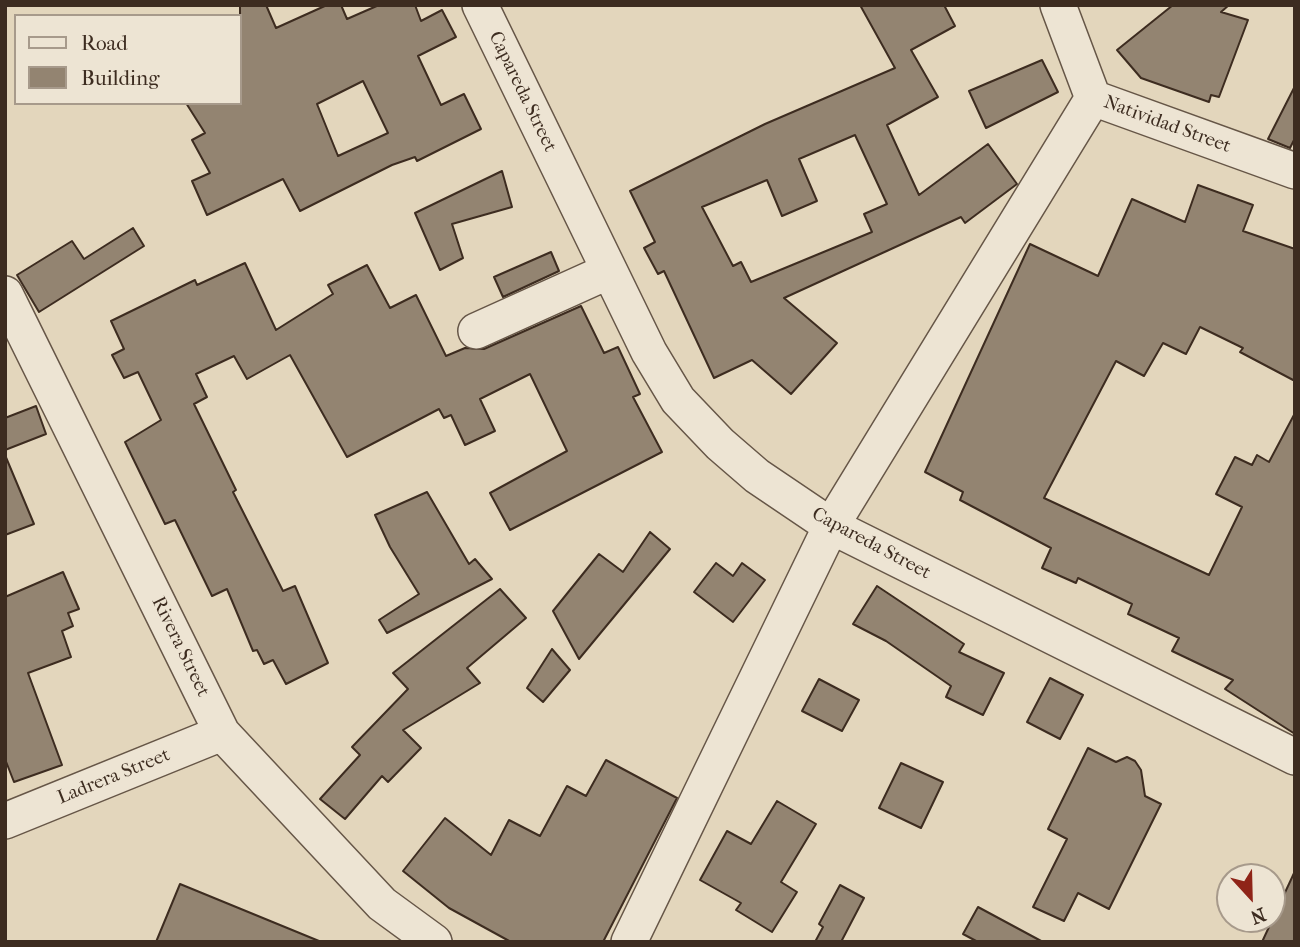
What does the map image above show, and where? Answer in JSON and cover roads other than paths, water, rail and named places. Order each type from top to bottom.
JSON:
[{"type":"street","name":"Capareda Street","points":[[480,5],[649,352],[678,400],[757,476],[831,526],[1295,757]]},
{"type":"street","name":"Natividad Street","points":[[1058,5],[1093,98],[1295,171]]},
{"type":"street","points":[[629,942],[831,526],[1093,98]]},
{"type":"street","points":[[476,331],[609,271]]},
{"type":"street","name":"Rivera Street","points":[[5,294],[222,733],[382,904],[434,942]]},
{"type":"street","name":"Ladrera Street","points":[[5,821],[222,733]]}]
